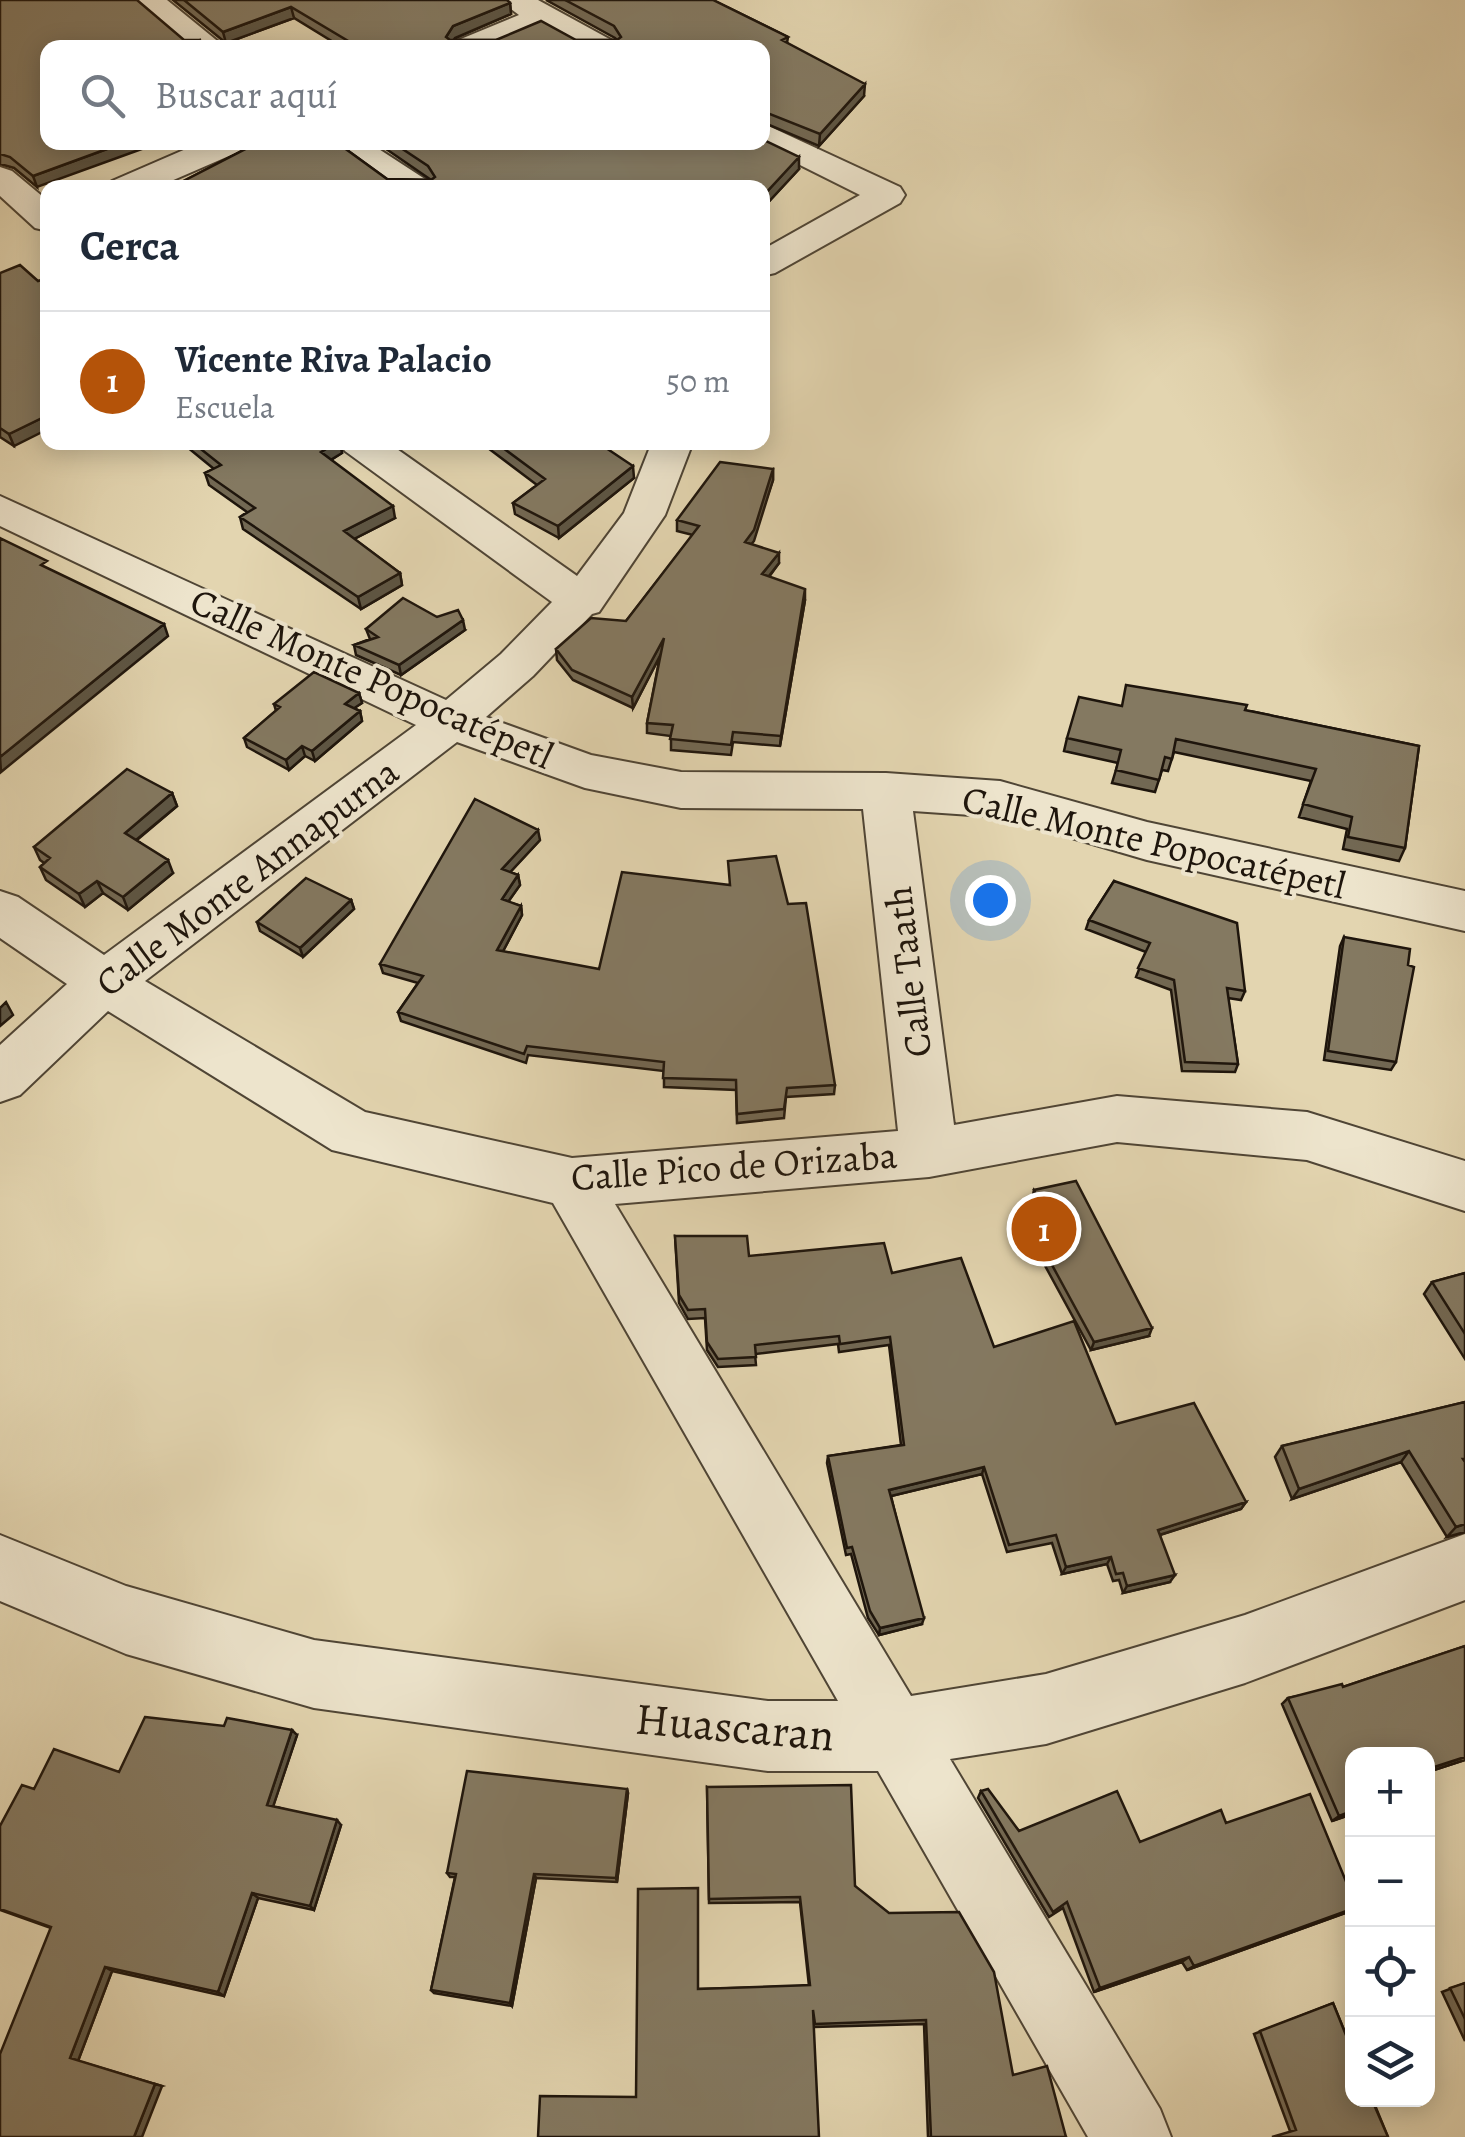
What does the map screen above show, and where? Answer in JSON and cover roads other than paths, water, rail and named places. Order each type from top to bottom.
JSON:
[{"type":"street","points":[[147,0],[200,40]]},
{"type":"street","points":[[514,0],[588,40]]},
{"type":"street","points":[[486,40],[544,16]]},
{"type":"street","points":[[770,138],[887,196],[770,261]]},
{"type":"street","points":[[143,180],[214,150]]},
{"type":"street","points":[[356,150],[403,180]]},
{"type":"street","points":[[0,178],[40,214]]},
{"type":"street","points":[[371,450],[583,602]]},
{"type":"street","name":"Calle Monte Annapurna","points":[[0,1079],[105,982],[452,722],[583,602],[643,516],[670,450]]},
{"type":"street","name":"Calle Monte Popocatépetl","points":[[0,509],[452,722],[585,771],[680,790],[886,791],[1000,800],[1147,841],[1465,911]]},
{"type":"street","name":"Calle Taath","points":[[886,791],[929,1153]]},
{"type":"street","name":"Calle Pico de Orizaba","points":[[0,912],[105,982],[352,1132],[572,1183],[929,1153],[1117,1119],[1306,1136],[1465,1186]]},
{"type":"street","points":[[572,1183],[898,1732],[1132,2137]]},
{"type":"street","name":"Huascaran","points":[[0,1568],[126,1620],[314,1674],[768,1736],[878,1736],[1064,1704],[1245,1649],[1465,1566]]},
{"type":"place","name":"Vicente Riva Palacio","points":[[1044,1229]]}]
